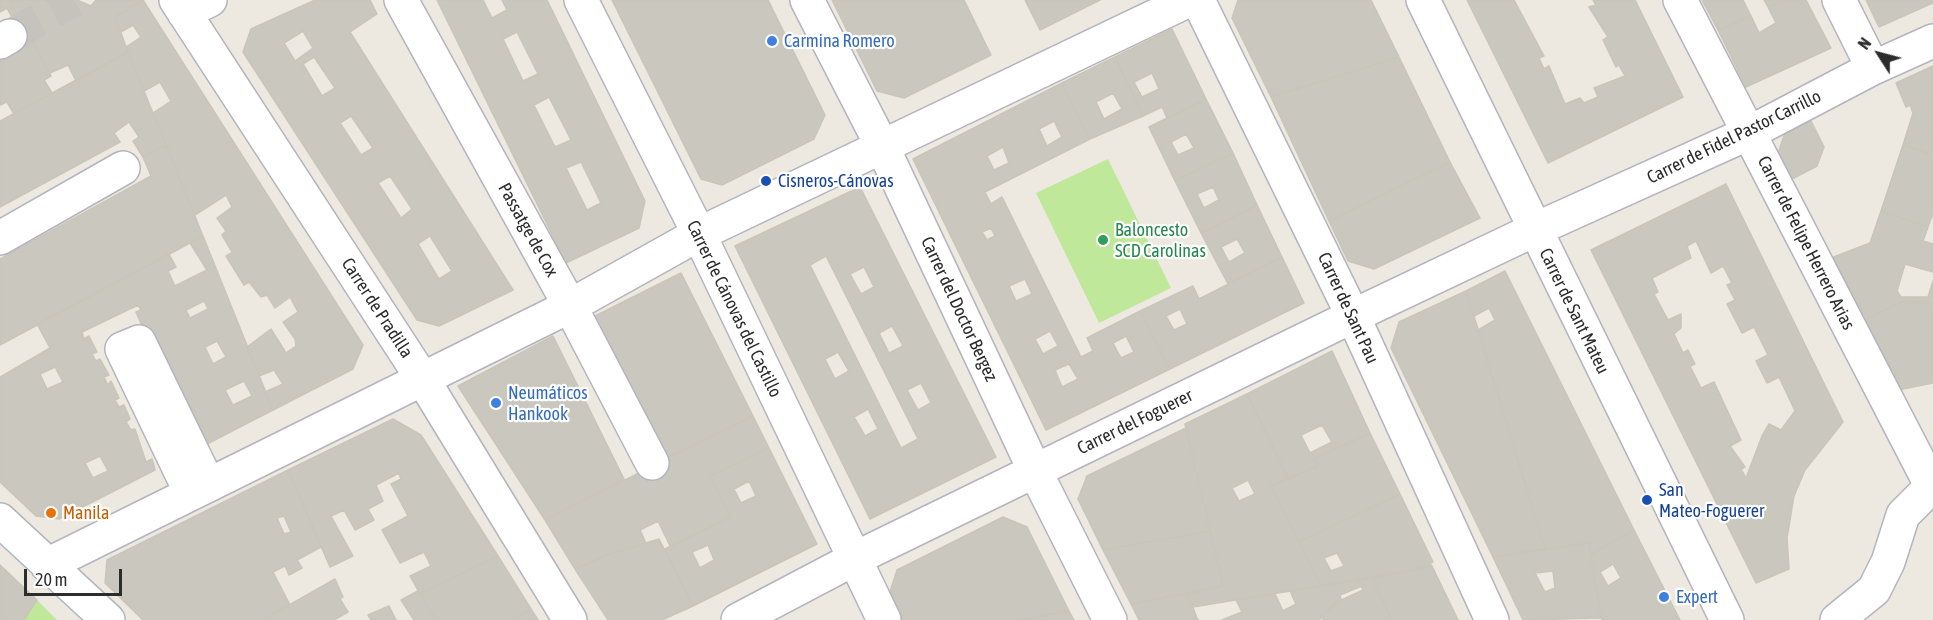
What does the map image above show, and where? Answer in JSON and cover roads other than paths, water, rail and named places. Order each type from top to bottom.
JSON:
[{"type":"street","name":"Passatge de Cox","points":[[401,0],[570,306],[652,463]]},
{"type":"street","name":"Carrer de Cánovas del Castillo","points":[[581,0],[699,234],[884,620]]},
{"type":"street","name":"Carrer del Doctor Bergez","points":[[807,0],[882,146],[1035,471],[1110,620]]},
{"type":"street","points":[[47,565],[570,306],[699,234],[1189,0]]},
{"type":"street","name":"Carrer de Sant Pau","points":[[1198,0],[1353,315],[1492,620]]},
{"type":"street","name":"Carrer de Sant Mateu","points":[[1424,0],[1534,230],[1727,620]]},
{"type":"street","name":"Carrer de Felipe Herrero Arias","points":[[1680,0],[1932,485]]},
{"type":"street","points":[[1839,0],[1873,68]]},
{"type":"street","name":"Carrer de Pradilla","points":[[190,4],[570,620]]},
{"type":"street","name":"Carrer de Fidel Pastor Carrillo","points":[[1534,230],[1749,133],[1873,68],[1933,41]]},
{"type":"street","points":[[0,238],[123,168]]},
{"type":"street","name":"Carrer del Foguerer","points":[[738,620],[854,559],[1353,315],[1534,230]]},
{"type":"street","points":[[1842,619],[1874,590],[1888,562],[1903,515],[1932,485]]},
{"type":"street","points":[[0,519],[108,620]]},
{"type":"tunnel","points":[[10,36],[74,0]]},
{"type":"place","name":"Carmina Romero","points":[[772,41]]},
{"type":"place","name":"Cisneros-Cánovas","points":[[766,181]]},
{"type":"place","name":"Baloncesto SCD Carolinas","points":[[1103,240]]},
{"type":"place","name":"Neumáticos Hankook","points":[[496,403]]},
{"type":"place","name":"San Mateo-Foguerer","points":[[1647,500]]},
{"type":"place","name":"Manila","points":[[51,513]]},
{"type":"place","name":"Expert","points":[[1664,597]]}]
